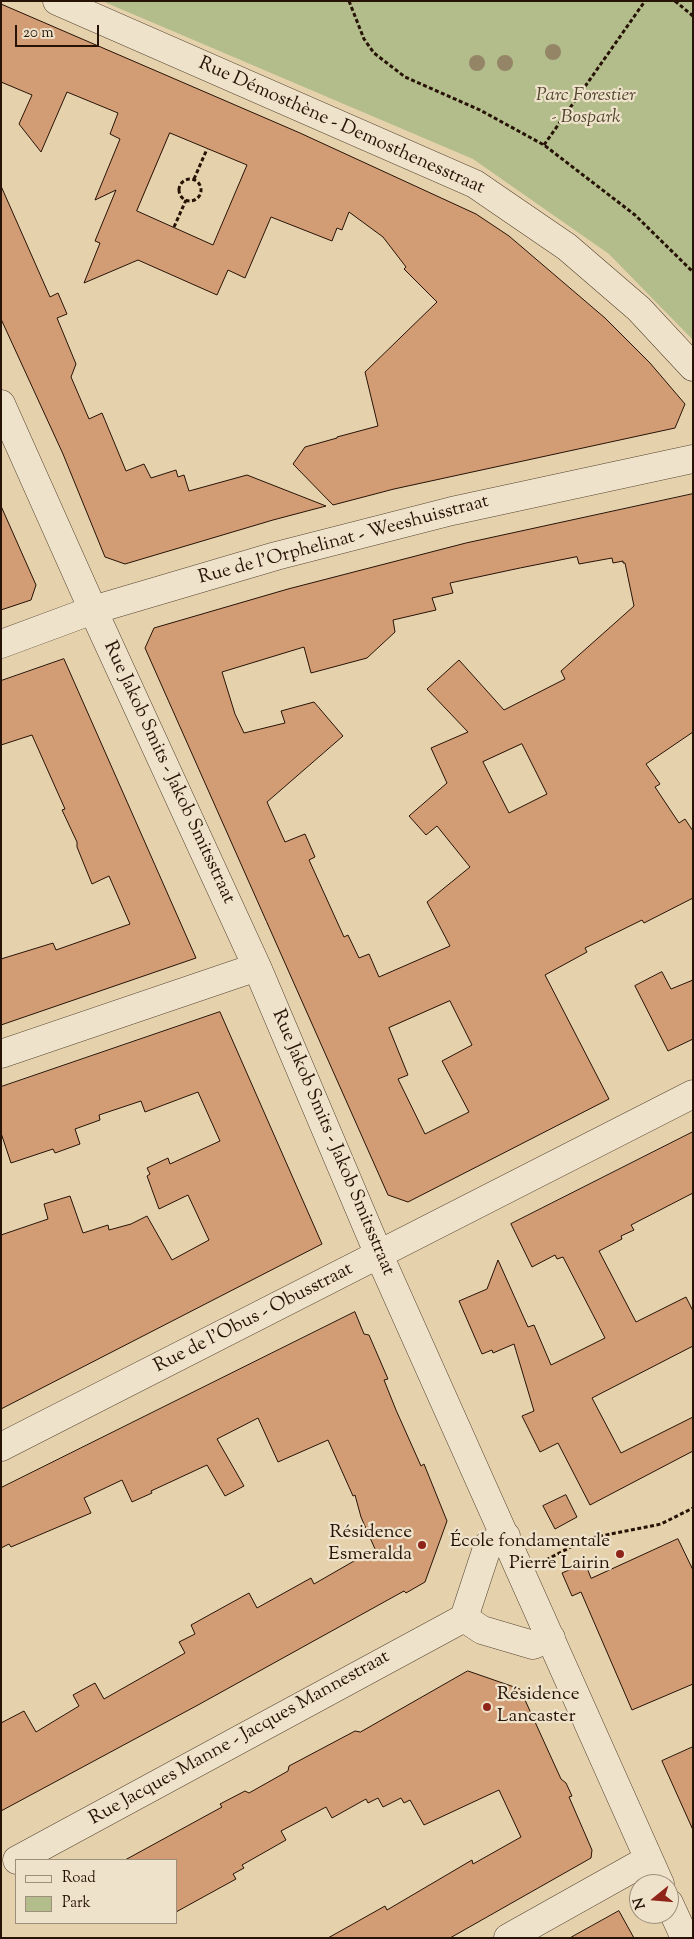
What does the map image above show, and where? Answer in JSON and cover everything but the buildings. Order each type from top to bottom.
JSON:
[{"type":"street","name":"Rue Démosthène - Demosthenesstraat","points":[[57,1],[475,184],[567,247],[639,309],[693,366]]},
{"type":"street","name":"Rue Jakob Smits - Jakob Smitsstraat","points":[[1,404],[93,610],[257,966],[379,1255],[656,1874]]},
{"type":"street","name":"Rue de l'Orphelinat - Weeshuisstraat","points":[[1,644],[93,610],[276,556],[424,518],[693,459]]},
{"type":"street","points":[[1,1054],[257,966]]},
{"type":"street","name":"Rue de l'Obus - Obusstraat","points":[[1,1447],[693,1094]]},
{"type":"street","points":[[506,1536],[488,1545],[464,1618],[482,1630],[533,1645],[551,1638]]},
{"type":"street","name":"Rue Jacques Manne - Jacques Mannestraat","points":[[19,1859],[464,1618]]},
{"type":"street","points":[[508,1938],[649,1859]]},
{"type":"street","name":"Rue Jacques Manne - Jacques Mannestraat","points":[[1,1869],[15,1861]]},
{"type":"street","points":[[679,1924],[685,1938]]},
{"type":"path","points":[[349,1],[364,39],[374,53],[405,77],[480,110],[544,145],[635,215],[693,272]]},
{"type":"path","points":[[544,145],[645,1]]},
{"type":"path","points":[[675,1],[693,16]]},
{"type":"path","points":[[194,179],[207,149]]},
{"type":"path","points":[[186,179],[194,179],[200,186],[200,194],[194,200],[186,200],[179,194],[179,185],[186,179]]},
{"type":"path","points":[[174,227],[186,200]]},
{"type":"path","points":[[540,1563],[586,1539],[661,1524],[693,1508]]},
{"type":"green space","name":"Parc Forestier - Bospark","points":[[102,1],[693,1],[693,340],[609,254],[473,159]]},
{"type":"place","name":"Résidence Esmeralda","points":[[422,1545]]},
{"type":"place","name":"École fondamentale Pierre Lairin","points":[[620,1554]]},
{"type":"place","name":"Résidence Lancaster","points":[[487,1707]]}]
